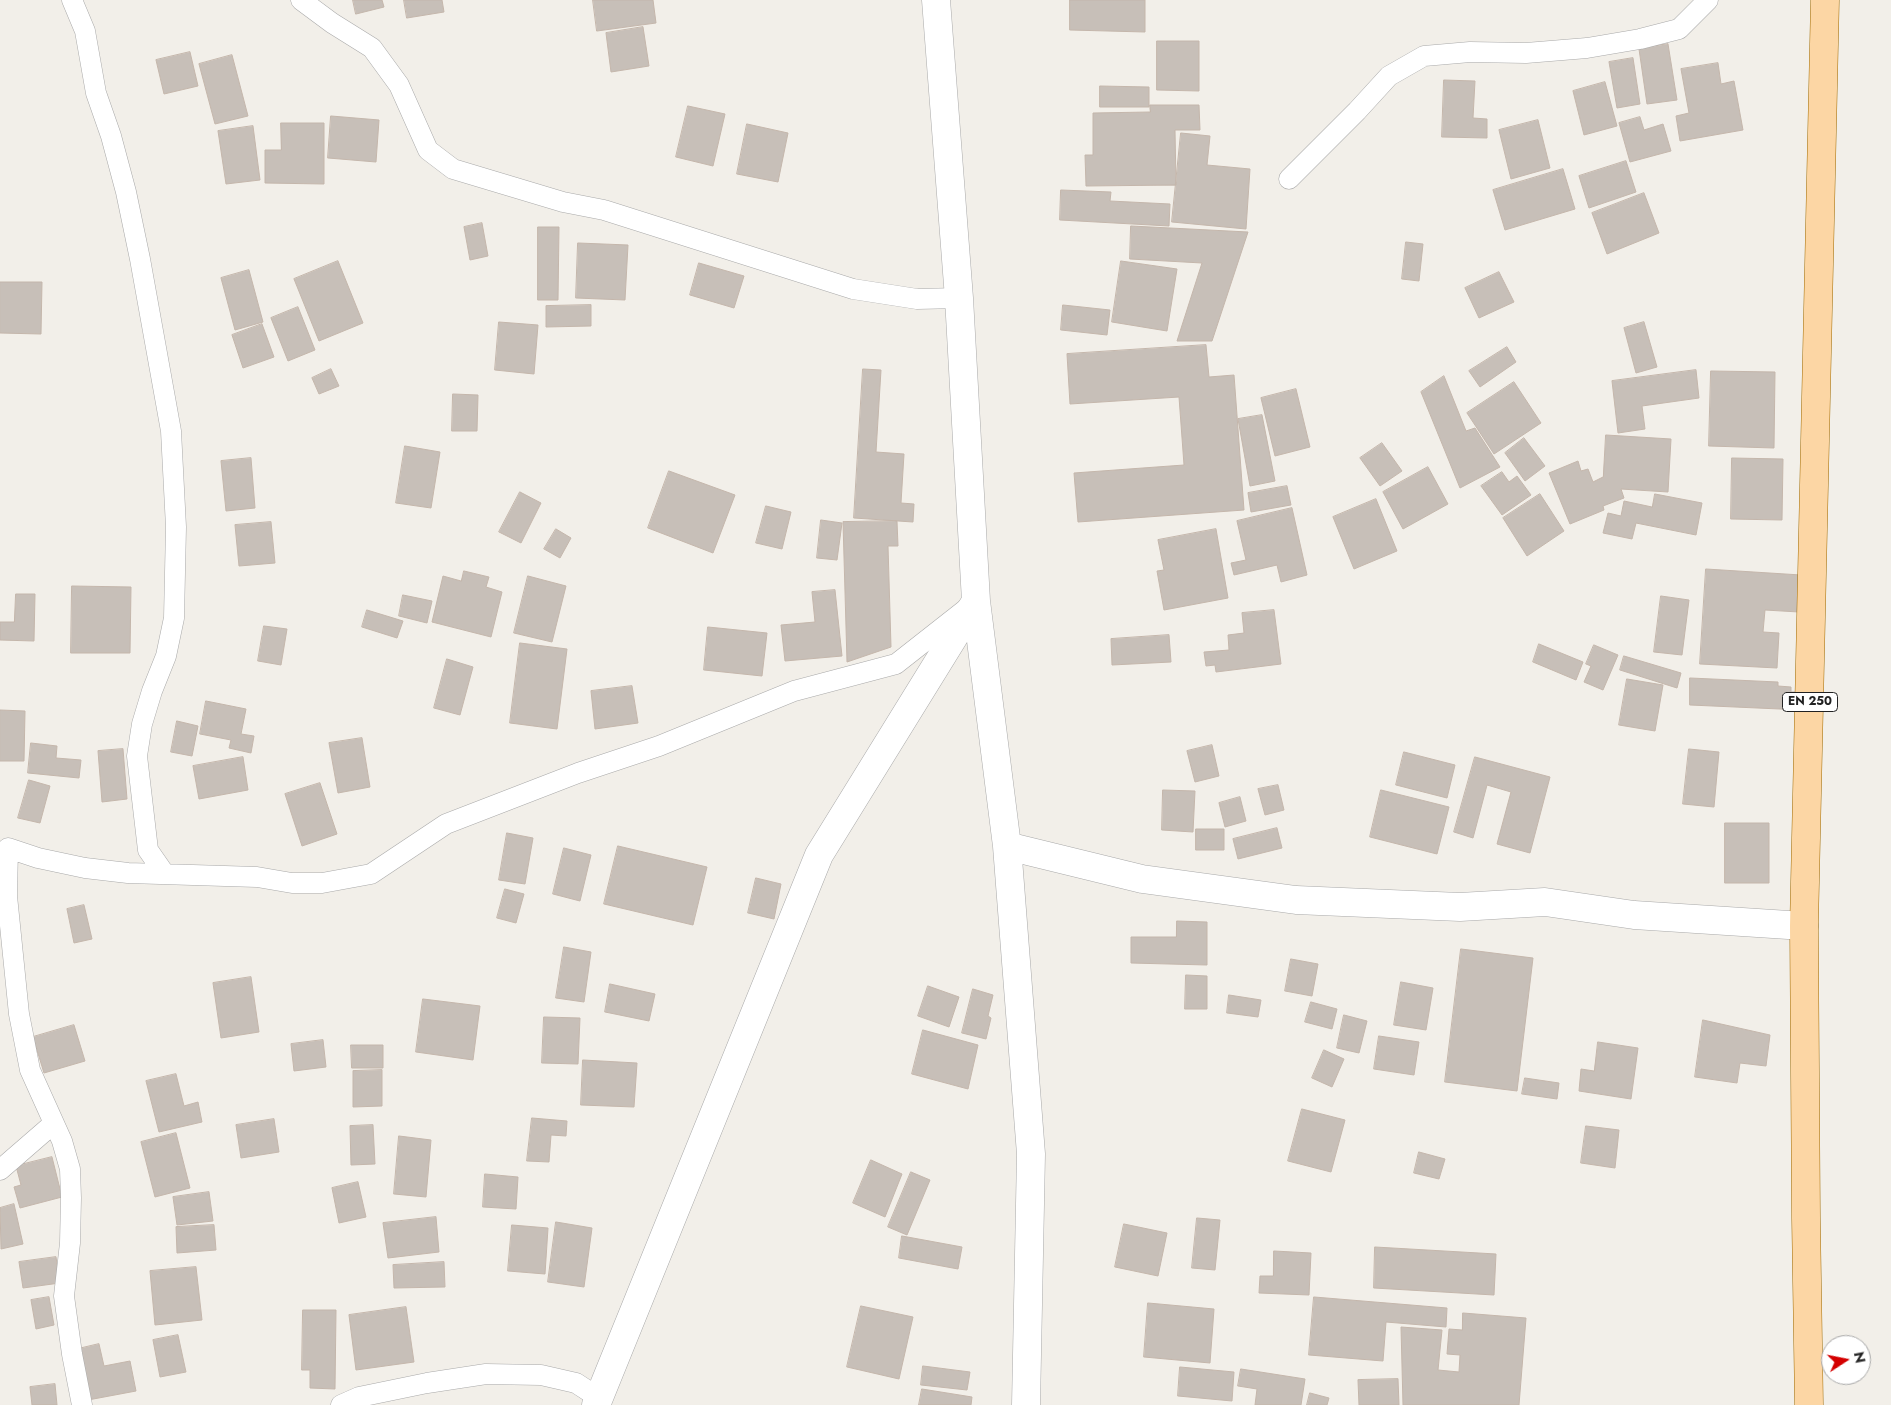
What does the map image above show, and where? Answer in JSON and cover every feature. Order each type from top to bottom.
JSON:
[{"type":"main road","name":"EN 250","points":[[1809,1405],[1804,926],[1825,0]]},
{"type":"street","points":[[936,0],[959,298],[976,602],[1008,846],[1031,1154],[1026,1405]]},
{"type":"street","points":[[598,1401],[819,855],[976,602]]},
{"type":"street","points":[[1008,846],[1142,879],[1296,900],[1460,907],[1545,902],[1634,915],[1804,926]]},
{"type":"lane","points":[[72,0],[85,31],[96,93],[126,192],[140,258],[171,431],[176,527],[174,618],[166,656],[152,691],[142,724],[137,756],[148,850],[164,873]]},
{"type":"lane","points":[[301,0],[332,23],[372,48],[399,85],[428,150],[453,170],[563,202],[604,210],[853,289],[917,298],[959,298]]},
{"type":"lane","points":[[1289,179],[1389,76],[1424,56],[1470,52],[1526,53],[1588,48],[1640,39],[1680,29],[1708,0]]},
{"type":"lane","points":[[82,1405],[72,1354],[64,1296],[70,1244],[70,1169],[62,1142],[30,1070],[19,1014],[7,896],[8,848],[38,858],[85,868],[128,873],[257,877],[292,884],[322,883],[371,874],[446,824],[578,773],[659,746],[794,691],[896,664],[976,602]]},
{"type":"lane","points":[[0,1170],[53,1124]]},
{"type":"lane","points":[[341,1405],[359,1397],[426,1382],[486,1374],[541,1375],[576,1383],[598,1401]]},
{"type":"building","points":[[353,0],[382,0],[384,7],[356,14]]},
{"type":"building","points":[[404,0],[442,0],[444,12],[407,18]]},
{"type":"building","points":[[593,0],[653,0],[656,23],[597,31]]},
{"type":"building","points":[[1070,0],[1145,0],[1145,32],[1070,30]]},
{"type":"building","points":[[643,27],[649,66],[611,72],[606,33]]},
{"type":"building","points":[[1157,41],[1199,41],[1199,91],[1157,90]]},
{"type":"building","points":[[1668,44],[1677,100],[1647,104],[1639,49]]},
{"type":"building","points":[[190,52],[198,86],[164,94],[156,60]]},
{"type":"building","points":[[232,55],[248,116],[215,124],[199,64]]},
{"type":"building","points":[[1633,58],[1640,104],[1617,108],[1609,62]]},
{"type":"building","points":[[1718,63],[1721,84],[1734,81],[1743,130],[1680,141],[1676,116],[1689,113],[1681,69]]},
{"type":"building","points":[[1444,80],[1475,81],[1473,118],[1487,119],[1487,138],[1442,137]]},
{"type":"building","points":[[1605,82],[1617,126],[1584,135],[1573,91]]},
{"type":"building","points":[[1100,86],[1149,87],[1149,107],[1100,107]]},
{"type":"building","points":[[1150,105],[1199,105],[1200,130],[1175,130],[1176,185],[1086,186],[1085,155],[1093,155],[1093,113],[1150,112]]},
{"type":"building","points":[[688,106],[725,114],[713,166],[676,157]]},
{"type":"building","points":[[331,116],[379,120],[376,162],[328,158]]},
{"type":"building","points":[[1640,117],[1644,130],[1663,124],[1671,151],[1630,162],[1619,123]]},
{"type":"building","points":[[1538,120],[1550,168],[1511,179],[1499,130]]},
{"type":"building","points":[[281,123],[324,123],[324,184],[265,183],[265,150],[281,150]]},
{"type":"building","points":[[747,124],[788,133],[778,182],[737,174]]},
{"type":"building","points":[[253,126],[260,180],[226,184],[218,131]]},
{"type":"building","points":[[1181,133],[1210,136],[1207,165],[1250,169],[1246,229],[1172,222]]},
{"type":"building","points":[[1626,161],[1636,192],[1589,208],[1579,176]]},
{"type":"building","points":[[1563,169],[1575,209],[1505,230],[1493,190]]},
{"type":"building","points":[[1061,190],[1111,192],[1110,201],[1170,204],[1169,226],[1060,220]]},
{"type":"building","points":[[1644,193],[1659,233],[1607,254],[1592,213]]},
{"type":"building","points":[[482,223],[488,256],[470,260],[464,227]]},
{"type":"building","points":[[1131,226],[1248,232],[1212,341],[1177,341],[1202,263],[1130,259]]},
{"type":"building","points":[[538,227],[559,227],[558,300],[538,300]]},
{"type":"building","points":[[1406,242],[1423,244],[1419,281],[1402,279]]},
{"type":"building","points":[[578,243],[628,245],[625,300],[576,298]]},
{"type":"building","points":[[338,261],[363,323],[319,341],[294,279]]},
{"type":"building","points":[[1121,261],[1177,269],[1167,331],[1112,322]]},
{"type":"building","points":[[699,263],[744,276],[734,308],[690,295]]},
{"type":"building","points":[[249,270],[263,322],[235,330],[221,278]]},
{"type":"building","points":[[1499,272],[1514,302],[1479,318],[1465,288]]},
{"type":"building","points":[[0,282],[42,282],[41,334],[0,333]]},
{"type":"building","points":[[591,305],[591,326],[546,327],[546,306]]},
{"type":"building","points":[[1063,305],[1110,310],[1107,335],[1061,330]]},
{"type":"building","points":[[298,307],[315,350],[288,361],[271,318]]},
{"type":"building","points":[[499,322],[538,325],[534,374],[495,370]]},
{"type":"building","points":[[1644,322],[1657,367],[1636,373],[1624,328]]},
{"type":"building","points":[[262,324],[274,357],[243,368],[232,335]]},
{"type":"building","points":[[1206,345],[1209,377],[1234,375],[1244,510],[1078,522],[1074,473],[1184,465],[1179,397],[1070,404],[1067,354]]},
{"type":"building","points":[[1507,347],[1516,362],[1480,387],[1469,371]]},
{"type":"building","points":[[331,369],[339,386],[319,394],[312,378]]},
{"type":"building","points":[[863,369],[881,370],[876,452],[904,454],[901,503],[914,504],[913,522],[854,518]]},
{"type":"building","points":[[1696,370],[1699,398],[1642,406],[1645,429],[1618,433],[1612,381]]},
{"type":"building","points":[[1711,371],[1775,372],[1774,448],[1709,446]]},
{"type":"building","points":[[1444,376],[1466,431],[1475,428],[1500,467],[1460,488],[1421,392]]},
{"type":"building","points":[[1514,382],[1541,423],[1494,454],[1467,413]]},
{"type":"building","points":[[1296,389],[1310,447],[1275,456],[1261,398]]},
{"type":"building","points":[[453,394],[478,395],[477,431],[452,431]]},
{"type":"building","points":[[1262,415],[1275,481],[1250,486],[1238,419]]},
{"type":"building","points":[[1606,435],[1671,439],[1668,492],[1621,489],[1624,498],[1603,506],[1604,510],[1570,524],[1549,473],[1578,461],[1581,471],[1588,469],[1593,482],[1603,477]]},
{"type":"building","points":[[1524,438],[1545,466],[1525,481],[1505,453]]},
{"type":"building","points":[[1382,443],[1402,471],[1380,486],[1360,458]]},
{"type":"building","points":[[405,446],[440,452],[431,508],[396,503]]},
{"type":"building","points":[[251,458],[255,508],[226,511],[221,461]]},
{"type":"building","points":[[1732,458],[1783,459],[1782,520],[1731,519]]},
{"type":"building","points":[[1428,467],[1448,504],[1403,529],[1383,492]]},
{"type":"building","points":[[669,471],[735,495],[713,553],[648,528]]},
{"type":"building","points":[[1502,472],[1509,482],[1517,476],[1531,495],[1502,515],[1481,486]]},
{"type":"building","points":[[1287,486],[1291,505],[1251,512],[1248,493]]},
{"type":"building","points":[[520,492],[541,503],[521,543],[499,532]]},
{"type":"building","points":[[1540,494],[1564,531],[1527,556],[1503,518]]},
{"type":"building","points":[[1655,494],[1702,503],[1696,535],[1636,523],[1632,539],[1603,533],[1608,513],[1621,516],[1624,501],[1652,507]]},
{"type":"building","points":[[1376,499],[1397,551],[1354,569],[1333,517]]},
{"type":"building","points":[[766,506],[791,512],[782,549],[756,543]]},
{"type":"building","points":[[1292,508],[1307,575],[1281,582],[1277,565],[1234,575],[1231,563],[1246,560],[1237,521]]},
{"type":"building","points":[[821,520],[842,523],[837,560],[817,558]]},
{"type":"building","points":[[897,521],[898,546],[888,546],[891,647],[847,662],[843,522]]},
{"type":"building","points":[[271,522],[275,563],[239,566],[235,525]]},
{"type":"building","points":[[556,529],[571,538],[560,558],[544,549]]},
{"type":"building","points":[[1216,529],[1228,598],[1164,610],[1157,571],[1164,570],[1158,540]]},
{"type":"building","points":[[1706,569],[1801,575],[1799,612],[1765,610],[1763,632],[1779,633],[1777,668],[1700,664]]},
{"type":"building","points":[[464,571],[489,577],[486,587],[502,592],[491,637],[432,622],[443,576],[461,581]]},
{"type":"building","points":[[528,576],[566,586],[552,642],[514,633]]},
{"type":"building","points":[[72,586],[131,587],[130,653],[71,653]]},
{"type":"building","points":[[835,590],[842,656],[785,661],[781,625],[815,622],[812,592]]},
{"type":"building","points":[[16,594],[35,594],[34,641],[0,640],[0,622],[14,622]]},
{"type":"building","points":[[403,595],[432,601],[427,623],[399,616]]},
{"type":"building","points":[[1661,596],[1689,600],[1682,655],[1654,652]]},
{"type":"building","points":[[367,610],[403,621],[397,638],[362,627]]},
{"type":"building","points":[[1274,610],[1281,664],[1216,672],[1215,665],[1206,666],[1204,652],[1229,650],[1228,635],[1244,633],[1242,613]]},
{"type":"building","points":[[264,626],[287,629],[281,665],[258,661]]},
{"type":"building","points":[[708,627],[767,633],[762,676],[704,670]]},
{"type":"building","points":[[1169,635],[1171,662],[1112,665],[1111,639]]},
{"type":"building","points":[[520,643],[567,649],[557,729],[510,723]]},
{"type":"building","points":[[1539,644],[1583,662],[1576,680],[1533,662]]},
{"type":"building","points":[[1594,645],[1618,655],[1603,690],[1584,682],[1591,666],[1586,664]]},
{"type":"building","points":[[1624,656],[1681,673],[1677,688],[1620,670]]},
{"type":"building","points":[[447,659],[473,667],[460,715],[434,708]]},
{"type":"building","points":[[1690,678],[1778,682],[1778,686],[1791,687],[1791,692],[1803,692],[1802,710],[1690,705]]},
{"type":"building","points":[[1627,679],[1663,685],[1655,731],[1619,725]]},
{"type":"building","points":[[632,686],[638,723],[595,729],[591,691]]},
{"type":"building","points":[[206,701],[246,709],[241,734],[254,736],[251,753],[229,748],[231,740],[200,734]]},
{"type":"building","points":[[0,710],[25,711],[24,761],[0,761]]},
{"type":"building","points":[[177,721],[198,726],[192,756],[171,752]]},
{"type":"building","points":[[362,738],[370,787],[338,793],[329,743]]},
{"type":"building","points":[[31,743],[57,746],[56,758],[81,760],[79,778],[28,773]]},
{"type":"building","points":[[1212,745],[1219,776],[1195,782],[1187,751]]},
{"type":"building","points":[[123,749],[127,799],[102,802],[98,751]]},
{"type":"building","points":[[1689,749],[1719,752],[1714,807],[1683,804]]},
{"type":"building","points":[[1404,752],[1455,765],[1447,798],[1396,785]]},
{"type":"building","points":[[243,757],[248,790],[199,799],[193,766]]},
{"type":"building","points":[[1475,757],[1550,777],[1530,853],[1497,844],[1511,792],[1487,785],[1473,838],[1454,832]]},
{"type":"building","points":[[29,780],[50,786],[40,823],[18,818]]},
{"type":"building","points":[[320,783],[337,834],[302,846],[285,794]]},
{"type":"building","points":[[1278,785],[1284,810],[1265,815],[1258,789]]},
{"type":"building","points":[[1163,790],[1195,791],[1193,832],[1162,830]]},
{"type":"building","points":[[1381,790],[1449,807],[1437,854],[1370,837]]},
{"type":"building","points":[[1240,797],[1246,821],[1225,827],[1219,803]]},
{"type":"building","points":[[1725,823],[1769,823],[1769,883],[1725,883]]},
{"type":"building","points":[[1277,828],[1282,848],[1238,859],[1233,839]]},
{"type":"building","points":[[1196,829],[1224,829],[1224,850],[1196,850]]},
{"type":"building","points":[[507,833],[533,838],[525,884],[499,880]]},
{"type":"building","points":[[618,846],[707,867],[693,925],[604,904]]},
{"type":"building","points":[[564,848],[591,855],[580,901],[553,894]]},
{"type":"building","points":[[756,878],[781,884],[774,919],[748,913]]},
{"type":"building","points":[[505,889],[524,894],[516,923],[497,918]]},
{"type":"building","points":[[84,905],[92,939],[74,943],[67,909]]},
{"type":"building","points":[[1177,921],[1207,922],[1207,965],[1131,963],[1131,937],[1176,937]]},
{"type":"building","points":[[564,947],[591,952],[584,1002],[556,998]]},
{"type":"building","points":[[1461,949],[1533,958],[1517,1091],[1445,1082]]},
{"type":"building","points":[[1291,959],[1318,964],[1312,996],[1285,991]]},
{"type":"building","points":[[1186,975],[1207,976],[1207,1009],[1185,1009]]},
{"type":"building","points":[[251,977],[259,1032],[221,1038],[213,983]]},
{"type":"building","points":[[1401,982],[1433,988],[1426,1030],[1394,1025]]},
{"type":"building","points":[[610,984],[655,994],[649,1021],[605,1012]]},
{"type":"building","points":[[928,986],[959,997],[949,1027],[918,1016]]},
{"type":"building","points":[[973,989],[993,995],[988,1016],[991,1018],[986,1039],[962,1033]]},
{"type":"building","points":[[1229,995],[1261,1000],[1258,1017],[1227,1013]]},
{"type":"building","points":[[423,999],[480,1006],[473,1060],[416,1052]]},
{"type":"building","points":[[1311,1002],[1337,1009],[1332,1029],[1305,1022]]},
{"type":"building","points":[[1344,1015],[1367,1021],[1359,1053],[1337,1048]]},
{"type":"building","points":[[544,1017],[580,1018],[578,1064],[542,1063]]},
{"type":"building","points":[[1703,1020],[1770,1035],[1766,1066],[1740,1063],[1737,1083],[1695,1077]]},
{"type":"building","points":[[74,1025],[85,1061],[44,1073],[33,1037]]},
{"type":"building","points":[[923,1030],[978,1045],[968,1089],[912,1074]]},
{"type":"building","points":[[1379,1036],[1419,1042],[1414,1075],[1374,1069]]},
{"type":"building","points":[[323,1040],[326,1067],[294,1071],[291,1044]]},
{"type":"building","points":[[1598,1042],[1638,1048],[1631,1099],[1579,1091],[1581,1069],[1594,1071]]},
{"type":"building","points":[[351,1045],[383,1045],[383,1068],[352,1068]]},
{"type":"building","points":[[1324,1050],[1344,1059],[1332,1087],[1312,1078]]},
{"type":"building","points":[[583,1060],[637,1063],[634,1107],[581,1105]]},
{"type":"building","points":[[382,1070],[382,1106],[353,1107],[353,1071]]},
{"type":"building","points":[[176,1074],[184,1106],[198,1102],[202,1122],[159,1132],[146,1081]]},
{"type":"building","points":[[1525,1078],[1559,1083],[1557,1099],[1522,1094]]},
{"type":"building","points":[[1302,1109],[1345,1120],[1331,1172],[1288,1161]]},
{"type":"building","points":[[532,1118],[567,1121],[566,1136],[551,1135],[549,1162],[527,1161]]},
{"type":"building","points":[[274,1119],[279,1152],[241,1158],[236,1125]]},
{"type":"building","points":[[373,1125],[375,1164],[351,1165],[350,1126]]},
{"type":"building","points":[[1586,1126],[1619,1130],[1615,1168],[1581,1163]]},
{"type":"building","points":[[176,1133],[190,1188],[155,1197],[141,1142]]},
{"type":"building","points":[[399,1136],[431,1140],[426,1197],[394,1194]]},
{"type":"building","points":[[1419,1152],[1445,1159],[1439,1179],[1414,1173]]},
{"type":"building","points":[[52,1157],[62,1197],[20,1208],[14,1187],[21,1185],[16,1166]]},
{"type":"building","points":[[871,1160],[902,1174],[885,1217],[853,1203]]},
{"type":"building","points":[[911,1172],[930,1180],[907,1235],[888,1227]]},
{"type":"building","points":[[485,1174],[518,1177],[516,1209],[483,1207]]},
{"type":"building","points":[[358,1182],[366,1217],[339,1223],[332,1188]]},
{"type":"building","points":[[209,1192],[213,1221],[177,1225],[173,1197]]},
{"type":"building","points":[[14,1204],[23,1244],[1,1249],[0,1208]]},
{"type":"building","points":[[436,1217],[439,1252],[388,1258],[383,1223]]},
{"type":"building","points":[[1197,1218],[1220,1220],[1215,1270],[1192,1268]]},
{"type":"building","points":[[556,1222],[592,1228],[584,1287],[548,1282]]},
{"type":"building","points":[[1124,1224],[1167,1233],[1158,1276],[1115,1267]]},
{"type":"building","points":[[214,1225],[216,1250],[177,1253],[176,1227]]},
{"type":"building","points":[[512,1225],[548,1228],[545,1274],[508,1271]]},
{"type":"building","points":[[902,1236],[962,1247],[958,1269],[899,1258]]},
{"type":"building","points":[[1375,1247],[1496,1254],[1494,1295],[1374,1288]]},
{"type":"building","points":[[1274,1251],[1311,1253],[1309,1295],[1259,1293],[1260,1276],[1273,1276]]},
{"type":"building","points":[[56,1257],[60,1283],[23,1288],[19,1262]]},
{"type":"building","points":[[444,1262],[445,1287],[394,1288],[393,1265]]},
{"type":"building","points":[[196,1267],[202,1320],[155,1325],[150,1271]]},
{"type":"building","points":[[49,1297],[54,1325],[36,1329],[31,1300]]},
{"type":"building","points":[[1314,1297],[1447,1308],[1446,1327],[1386,1322],[1383,1361],[1309,1355]]},
{"type":"building","points":[[1148,1303],[1214,1309],[1210,1363],[1144,1357]]},
{"type":"building","points":[[861,1306],[913,1317],[899,1379],[847,1367]]},
{"type":"building","points":[[406,1307],[414,1362],[356,1370],[349,1315]]},
{"type":"building","points":[[303,1310],[336,1310],[335,1389],[310,1388],[310,1370],[302,1370]]},
{"type":"building","points":[[1463,1313],[1526,1318],[1519,1405],[1403,1405],[1401,1327],[1442,1330],[1438,1370],[1459,1372],[1460,1355],[1447,1354],[1449,1329],[1462,1330]]},
{"type":"building","points":[[178,1335],[186,1372],[160,1377],[153,1340]]},
{"type":"building","points":[[99,1344],[104,1366],[130,1361],[136,1391],[88,1400],[78,1349]]},
{"type":"building","points":[[923,1366],[970,1372],[967,1390],[921,1385]]},
{"type":"building","points":[[1180,1367],[1234,1372],[1232,1401],[1178,1396]]},
{"type":"building","points":[[1241,1369],[1305,1379],[1301,1405],[1255,1405],[1257,1389],[1238,1386]]},
{"type":"building","points":[[1398,1379],[1399,1405],[1359,1405],[1358,1380]]},
{"type":"building","points":[[55,1384],[57,1405],[32,1405],[30,1387]]},
{"type":"building","points":[[922,1389],[972,1397],[971,1405],[919,1405]]},
{"type":"building","points":[[1310,1393],[1329,1398],[1327,1405],[1307,1405]]}]
